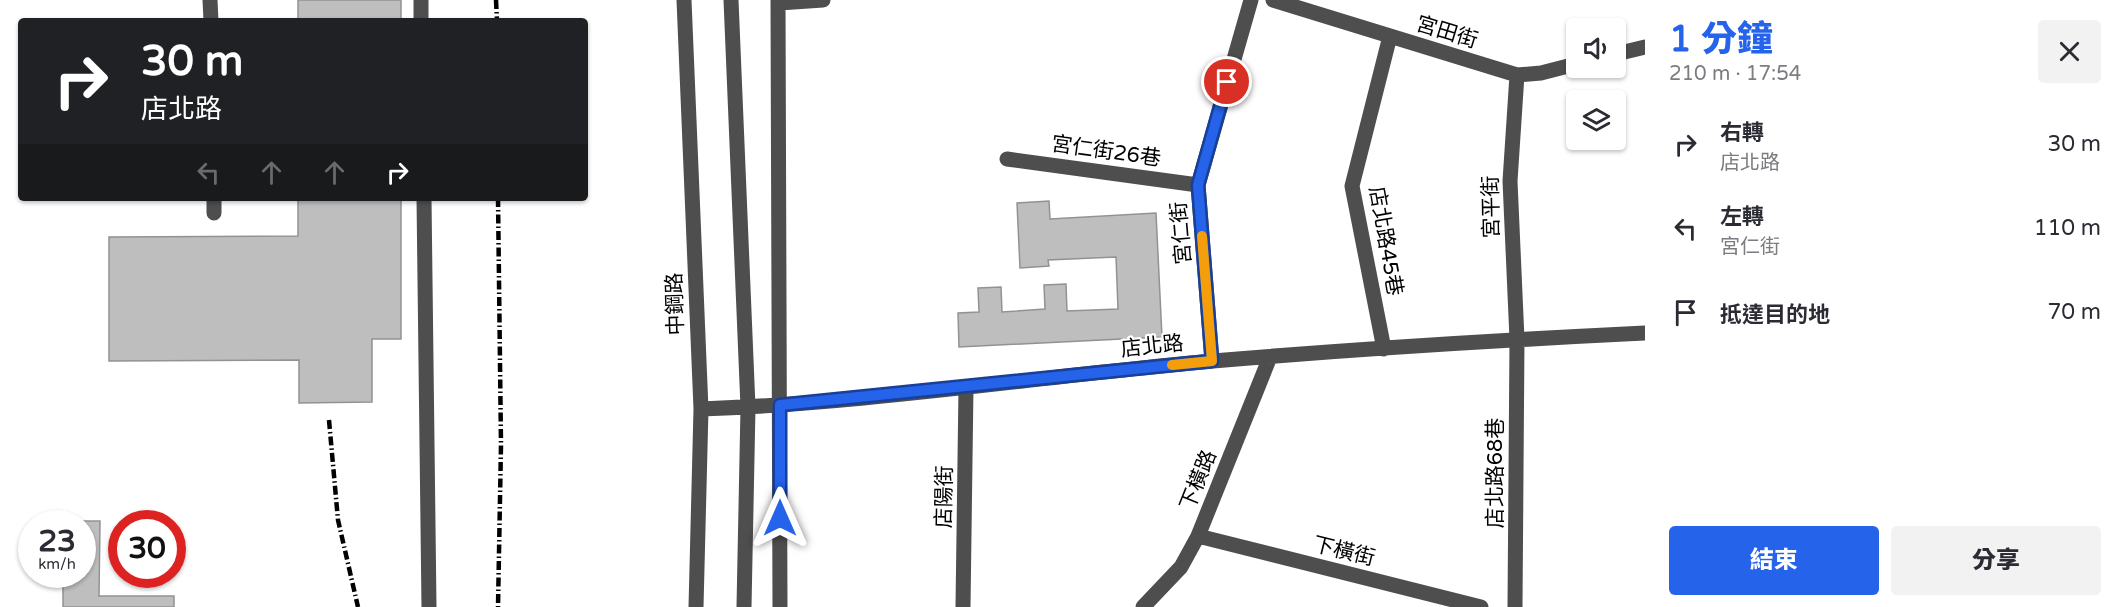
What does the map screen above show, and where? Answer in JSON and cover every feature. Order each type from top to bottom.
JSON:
[{"type":"street","points":[[210,0],[211,18]]},
{"type":"street","points":[[421,0],[421,18]]},
{"type":"street","name":"中鋼路","points":[[684,0],[701,409],[696,607]]},
{"type":"street","points":[[731,0],[748,407],[744,607]]},
{"type":"street","points":[[780,607],[779,2],[823,0]]},
{"type":"street","name":"宮仁街","points":[[1212,361],[1198,185],[1251,0]]},
{"type":"street","name":"宮田街","points":[[1273,0],[1517,75],[1541,73],[1566,67]]},
{"type":"street","name":"店北路45巷","points":[[1384,349],[1352,186],[1390,36]]},
{"type":"street","points":[[1626,52],[1645,47]]},
{"type":"street","name":"宮平街","points":[[1517,75],[1510,181],[1517,339]]},
{"type":"street","name":"宮仁街26巷","points":[[1007,159],[1198,185]]},
{"type":"street","points":[[424,201],[429,607]]},
{"type":"street","name":"店北路","points":[[701,409],[780,405],[1212,361],[1517,339],[1645,333]]},
{"type":"street","name":"店北路68巷","points":[[1515,607],[1517,339]]},
{"type":"street","name":"下橫路","points":[[1143,607],[1181,567],[1198,536],[1270,357]]},
{"type":"street","name":"店陽街","points":[[963,607],[966,387]]},
{"type":"street","name":"下橫街","points":[[1198,536],[1481,607]]},
{"type":"building","points":[[298,0],[401,0],[401,18],[298,18]]},
{"type":"building","points":[[298,201],[401,201],[401,339],[372,339],[372,402],[299,403],[299,360],[109,361],[109,237],[298,236]]},
{"type":"building","points":[[1049,201],[1050,219],[1156,213],[1162,337],[959,347],[958,313],[979,312],[978,288],[1001,287],[1002,312],[1045,309],[1044,285],[1066,284],[1067,311],[1118,309],[1116,257],[1048,260],[1049,266],[1020,268],[1017,203]]},
{"type":"building","points":[[96,521],[100,521],[99,596],[174,596],[174,607],[63,607],[63,588],[96,588]]},
{"type":"railway","points":[[496,0],[497,18]]},
{"type":"railway","points":[[498,201],[501,445],[498,607]]},
{"type":"railway","points":[[329,420],[338,520],[358,607]]},
{"type":"slow traffic","points":[[1172,365],[1212,361],[1202,236]]},
{"type":"route","points":[[780,518],[780,405],[1212,361],[1198,185],[1227,82]]}]
